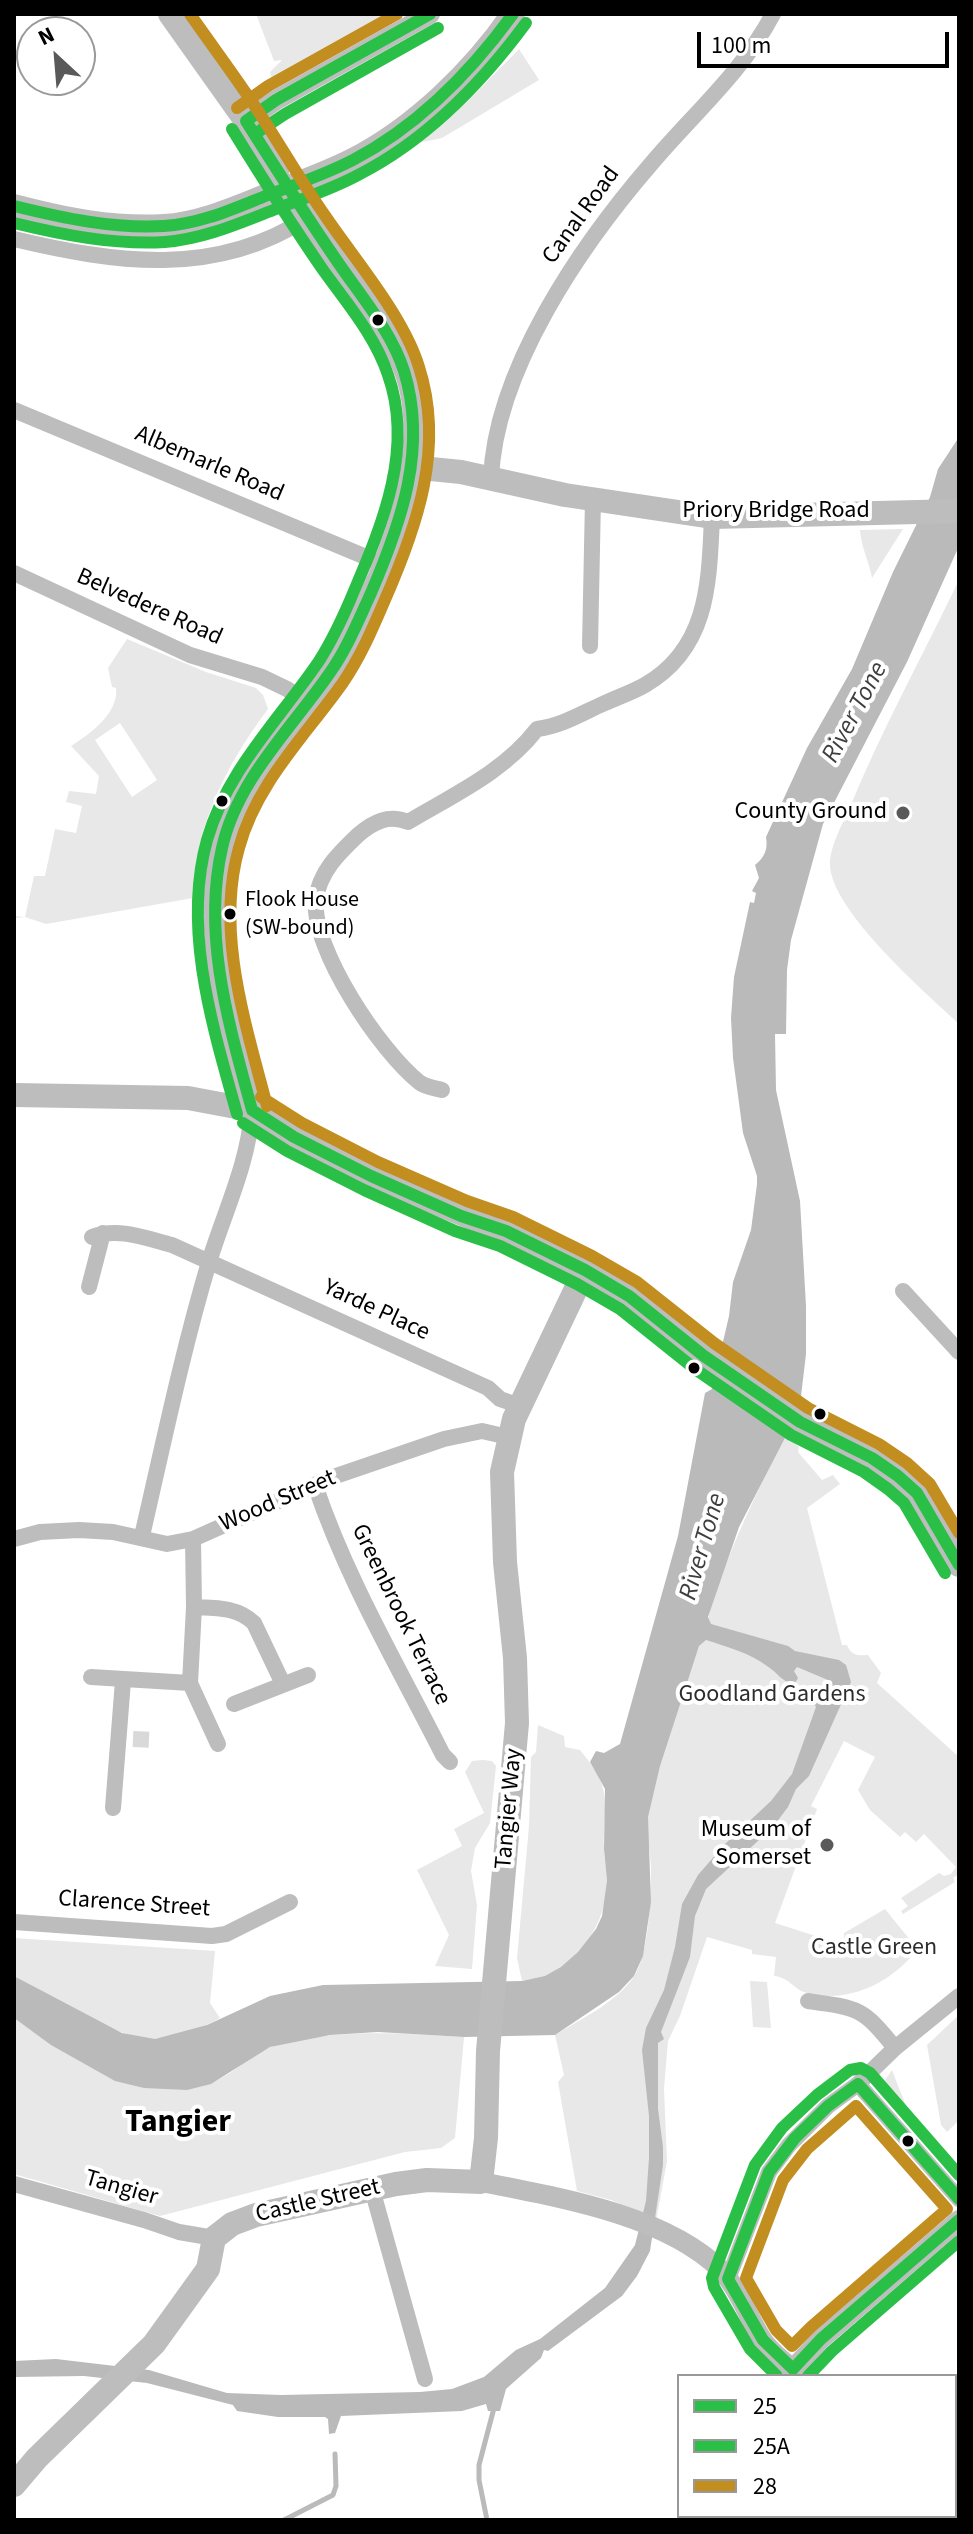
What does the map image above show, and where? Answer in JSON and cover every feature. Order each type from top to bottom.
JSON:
[{"type":"main road","points":[[170,14],[246,121],[277,173]]},
{"type":"main road","points":[[14,206],[109,226],[166,226],[199,221],[319,175],[353,160],[390,138],[461,76],[506,17]]},
{"type":"main road","points":[[252,1110],[222,990],[215,929],[216,886],[229,826],[248,787],[271,751],[336,663],[385,565],[404,511],[415,425],[409,382],[402,360],[303,212]]},
{"type":"main road","name":"Priory Bridge Road","points":[[411,467],[461,472],[593,499],[712,517],[959,511]]},
{"type":"main road","points":[[14,1095],[188,1098],[252,1110],[294,1137],[371,1176],[461,1216],[506,1231],[585,1270],[629,1296],[704,1356],[800,1422],[872,1458],[898,1476],[917,1493],[959,1565]]},
{"type":"main road","points":[[508,1437],[585,1270]]},
{"type":"main road","name":"Tangier Way","points":[[481,2182],[486,2138],[488,2051],[517,1723],[515,1658],[500,1490],[508,1437]]},
{"type":"main road","name":"Castle Street","points":[[214,2238],[232,2224],[256,2215],[372,2189],[427,2180],[481,2182]]},
{"type":"main road","points":[[14,2485],[97,2398],[154,2344],[208,2269],[214,2238]]},
{"type":"street","points":[[246,121],[276,100],[430,14]]},
{"type":"street","name":"Canal Road","points":[[491,479],[496,438],[508,400],[540,322],[553,299],[616,208],[651,164],[724,87],[762,36],[773,14]]},
{"type":"street","points":[[14,239],[112,260],[186,260],[219,255],[277,237],[303,212]]},
{"type":"street","name":"Albemarle Road","points":[[14,410],[385,565]]},
{"type":"street","points":[[590,646],[593,499]]},
{"type":"street","points":[[442,1090],[421,1085],[365,1020],[350,995],[318,927],[316,901],[322,876],[342,850],[379,821],[396,817],[408,822],[495,770],[522,749],[537,729],[556,727],[645,685],[667,668],[692,640],[697,629],[705,599],[712,517]]},
{"type":"street","name":"Belvedere Road","points":[[14,573],[190,655],[262,677],[308,703]]},
{"type":"street","points":[[142,1536],[209,1262],[251,1135],[252,1110]]},
{"type":"street","points":[[89,1287],[98,1235],[126,1233],[172,1245],[209,1262]]},
{"type":"street","name":"Yarde Place","points":[[209,1262],[488,1388],[500,1399],[520,1406]]},
{"type":"street","points":[[902,1296],[959,1352]]},
{"type":"street","name":"Wood Street","points":[[14,1539],[40,1532],[79,1530],[142,1536],[167,1544],[193,1539],[315,1485],[465,1433],[482,1431],[508,1437]]},
{"type":"street","name":"Greenbrook Terrace","points":[[315,1485],[333,1538],[364,1603],[443,1755],[450,1762]]},
{"type":"street","points":[[193,1539],[194,1607],[190,1683],[218,1744]]},
{"type":"street","points":[[194,1607],[230,1609],[246,1616],[254,1623],[283,1684]]},
{"type":"street","points":[[234,1704],[308,1675]]},
{"type":"street","points":[[91,1677],[190,1683]]},
{"type":"street","points":[[113,1808],[126,1739],[123,1681]]},
{"type":"street","name":"Clarence Street","points":[[14,1922],[212,1936],[226,1934],[290,1902]]},
{"type":"street","points":[[728,2279],[769,2172],[795,2138],[828,2106],[858,2084],[895,2048],[959,1996]]},
{"type":"street","points":[[808,2001],[853,2007],[863,2012],[895,2048]]},
{"type":"street","points":[[858,2084],[959,2199]]},
{"type":"street","name":"Castle Street","points":[[481,2182],[583,2203],[638,2223],[697,2251],[728,2279],[763,2340],[793,2373]]},
{"type":"street","name":"Tangier","points":[[14,2184],[179,2232],[214,2238]]},
{"type":"street","points":[[372,2189],[425,2379]]},
{"type":"street","points":[[793,2373],[821,2339],[959,2220]]},
{"type":"green space","points":[[256,14],[400,14],[273,84],[270,72],[282,60],[274,61]]},
{"type":"green space","points":[[519,49],[539,80],[442,138],[413,144],[468,101]]},
{"type":"green space","points":[[903,529],[872,578],[860,530]]},
{"type":"green space","name":"County Ground","points":[[959,580],[959,1024],[862,927],[834,883],[830,864],[834,842],[862,778]]},
{"type":"green space","points":[[127,639],[206,672],[256,688],[263,695],[268,709],[235,758],[210,810],[199,848],[193,898],[46,924],[25,917],[34,876],[45,876],[55,829],[76,833],[82,806],[66,802],[69,791],[96,794],[99,776],[71,746],[94,729],[113,706],[116,688],[112,687],[108,668]],"holes":[[[120,723],[157,780],[132,797],[95,740]]]},
{"type":"green space","name":"Goodland Gardens","points":[[786,1436],[799,1447],[798,1452],[822,1480],[833,1475],[840,1484],[807,1508],[842,1645],[847,1645],[855,1654],[868,1655],[881,1673],[877,1683],[959,1757],[959,1874],[953,1878],[955,1882],[903,1914],[901,1911],[908,1906],[901,1898],[939,1873],[944,1876],[951,1874],[956,1867],[924,1834],[916,1842],[905,1832],[900,1837],[870,1810],[858,1790],[875,1757],[844,1741],[811,1806],[817,1809],[775,1923],[825,1939],[827,1945],[835,1948],[844,1943],[844,1933],[885,1909],[915,1946],[914,1953],[892,1974],[866,1989],[822,1996],[802,1991],[774,1976],[776,1957],[752,1954],[752,1950],[707,1937],[680,2016],[668,2041],[664,2089],[667,2161],[656,2221],[611,2200],[577,2191],[558,2082],[564,2075],[555,2035],[597,2010],[626,1987],[643,1956],[650,1910],[647,1822],[663,1751],[699,1646],[705,1637],[711,1606],[727,1562]]},
{"type":"green space","points":[[538,1725],[564,1736],[565,1747],[580,1750],[598,1775],[605,1806],[607,1883],[597,1925],[581,1950],[546,1976],[522,1981],[517,1958],[529,1826],[531,1757],[536,1752]]},
{"type":"green space","points":[[472,1761],[492,1761],[496,1766],[490,1823],[475,1848],[471,1871],[477,1905],[472,1969],[435,1966],[449,1935],[417,1870],[462,1846],[454,1829],[484,1813],[465,1772]]},
{"type":"green space","points":[[14,1938],[215,1951],[210,2003],[220,2018],[189,2032],[163,2038],[139,2037],[122,2032],[83,2015],[14,1976]]},
{"type":"green space","points":[[750,1981],[767,1982],[771,2028],[753,2027]]},
{"type":"green space","points":[[959,2015],[959,2120],[947,2132],[941,2125],[927,2045]]},
{"type":"green space","points":[[14,2018],[80,2060],[133,2082],[159,2088],[185,2089],[208,2084],[272,2046],[305,2039],[373,2033],[464,2037],[455,2138],[441,2148],[405,2152],[160,2216],[14,2174]]},
{"type":"green space","points":[[892,2070],[909,2114],[907,2116],[888,2095],[885,2080]]},
{"type":"water","name":"River Tone","points":[[959,437],[959,546],[907,662],[823,824],[791,940],[787,970],[786,1034],[775,1034],[776,1090],[800,1201],[806,1306],[806,1354],[801,1396],[786,1436],[739,1527],[708,1617],[711,1624],[788,1646],[795,1651],[839,1660],[846,1665],[851,1682],[809,1776],[796,1789],[788,1807],[773,1827],[706,1889],[695,1916],[690,1957],[661,2032],[664,2039],[658,2043],[658,2109],[663,2165],[650,2251],[622,2296],[548,2351],[544,2350],[541,2358],[506,2389],[500,2411],[488,2411],[486,2404],[462,2411],[341,2416],[335,2433],[329,2434],[328,2419],[325,2417],[278,2417],[237,2411],[233,2405],[147,2383],[84,2376],[14,2377],[14,2361],[56,2359],[149,2370],[227,2393],[281,2395],[452,2389],[484,2377],[516,2350],[540,2339],[605,2288],[635,2245],[646,2201],[649,2158],[649,2116],[642,2050],[646,2028],[664,1990],[682,1904],[698,1875],[725,1844],[771,1801],[792,1774],[816,1707],[812,1701],[822,1699],[828,1680],[797,1667],[794,1671],[798,1678],[794,1685],[746,1654],[706,1640],[699,1646],[660,1766],[648,1817],[651,1902],[643,1956],[634,1976],[619,1992],[555,2035],[464,2037],[378,2032],[330,2035],[270,2047],[211,2084],[187,2090],[144,2088],[115,2081],[51,2045],[14,2018],[14,1976],[122,2033],[155,2039],[207,2025],[270,1996],[323,1985],[522,1981],[545,1976],[578,1952],[596,1929],[602,1916],[607,1881],[605,1789],[590,1762],[596,1751],[604,1753],[620,1744],[678,1536],[705,1393],[712,1389],[729,1316],[733,1282],[751,1230],[757,1176],[743,1133],[731,1018],[734,977],[750,902],[754,903],[756,893],[752,891],[759,878],[755,865],[765,852],[766,837],[807,748],[852,669],[893,572],[930,497],[938,469]]},
{"type":"waterway","points":[[487,2520],[479,2465],[494,2408]]},
{"type":"waterway","points":[[284,2520],[333,2495],[336,2486],[335,2454]]},
{"type":"tunnel","points":[[133,1739],[154,1740]]},
{"type":"transit line","name":"28","points":[[190,14],[252,101],[402,329],[419,367],[429,427],[424,487],[407,545],[375,623],[342,684],[269,782],[239,848],[232,880],[232,945],[243,1011],[267,1106]]},
{"type":"transit line","name":"28","points":[[237,108],[268,86],[397,14]]},
{"type":"transit line","name":"25","points":[[246,121],[276,100],[430,14]]},
{"type":"transit line","name":"25","points":[[14,206],[88,222],[164,226],[204,219],[311,179],[377,146],[421,114],[461,77],[513,14]]},
{"type":"transit line","name":"25A","points":[[14,223],[89,238],[165,242],[222,230],[318,193],[385,160],[431,127],[472,88],[526,23]]},
{"type":"transit line","name":"25A","points":[[255,134],[438,28]]},
{"type":"transit line","name":"25","points":[[246,121],[391,341],[404,371],[413,428],[412,457],[401,512],[382,567],[347,645],[252,778],[229,823],[222,848],[215,914],[217,947],[227,1013],[252,1110]]},
{"type":"transit line","name":"25A","points":[[232,129],[375,346],[388,375],[398,430],[392,485],[384,512],[342,618],[319,661],[227,791],[207,840],[200,874],[199,944],[210,1013],[237,1114]]},
{"type":"transit line","name":"28","points":[[261,1097],[302,1123],[378,1162],[467,1201],[513,1217],[637,1282],[714,1343],[808,1408],[879,1444],[907,1463],[930,1484],[959,1533]]},
{"type":"transit line","name":"25","points":[[252,1110],[294,1137],[371,1176],[461,1216],[506,1231],[585,1270],[629,1296],[704,1356],[800,1422],[872,1458],[898,1476],[917,1493],[959,1565]]},
{"type":"transit line","name":"25A","points":[[243,1123],[287,1151],[364,1190],[455,1231],[500,1246],[620,1309],[695,1369],[791,1435],[864,1472],[888,1489],[904,1503],[945,1573]]},
{"type":"transit line","name":"25A","points":[[775,2374],[750,2349],[714,2287],[712,2278],[755,2165],[782,2128],[817,2095],[850,2070],[861,2068],[870,2073],[959,2175]]},
{"type":"transit line","name":"25","points":[[959,2199],[858,2084],[828,2106],[795,2138],[769,2172],[728,2279],[763,2340],[793,2369],[821,2339],[959,2220]]},
{"type":"transit line","name":"28","points":[[856,2106],[947,2209],[792,2346],[776,2330],[746,2278],[783,2180],[807,2149],[856,2106]]},
{"type":"transit line","name":"25A","points":[[810,2374],[832,2351],[959,2241]]},
{"type":"place","name":"County Ground","points":[[903,813]]},
{"type":"place","name":"Flook House (SW-bound)","points":[[230,914]]},
{"type":"place","name":"Museum of Somerset","points":[[827,1845]]},
{"type":"district","name":"Tangier","points":[[178,2124]]},
{"type":"park label","name":"Castle Green","points":[[874,1949]]}]
